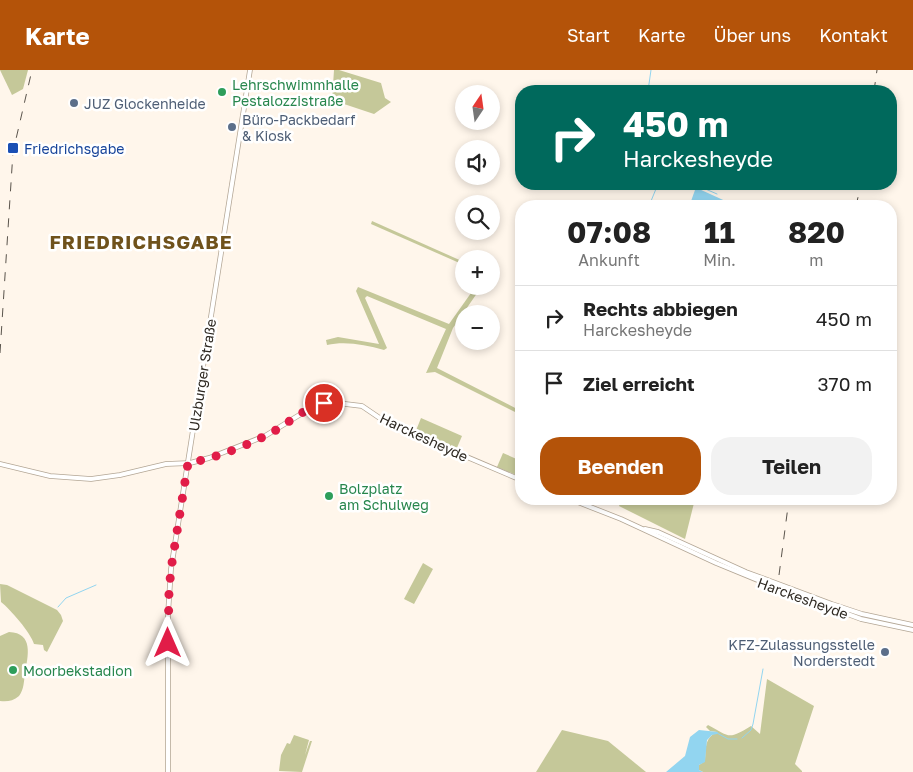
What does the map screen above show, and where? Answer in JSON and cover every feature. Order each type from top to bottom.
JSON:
[{"type":"main road","name":"Ulzburger Straße","points":[[168,772],[169,592],[250,70]]},
{"type":"main road","name":"Harckesheyde","points":[[0,464],[28,472],[91,479],[156,466],[188,463],[208,458],[265,436],[318,405],[337,403],[362,406],[386,423],[515,477]]},
{"type":"main road","name":"Harckesheyde","points":[[585,505],[787,592],[859,618],[913,630]]},
{"type":"main road","name":"Harckesheyde","points":[[643,529],[655,530],[746,572],[838,606],[862,614],[913,625]]},
{"type":"green space","points":[[0,70],[28,70],[23,89],[12,95]]},
{"type":"green space","points":[[334,70],[381,83],[385,98],[391,102],[374,114],[332,100]]},
{"type":"green space","points":[[372,221],[455,258],[455,261],[371,224]]},
{"type":"green space","points":[[358,287],[449,324],[455,316],[455,325],[437,368],[515,408],[515,412],[435,372],[426,373],[446,329],[367,296],[365,298],[387,348],[384,350],[363,345],[327,345],[326,340],[338,337],[379,344],[356,291]]},
{"type":"green space","points":[[470,295],[476,295],[469,305],[462,305]]},
{"type":"green space","points":[[421,418],[462,436],[456,450],[415,433]]},
{"type":"green space","points":[[503,453],[515,458],[515,474],[497,467]]},
{"type":"green space","points":[[619,505],[694,505],[685,539]]},
{"type":"green space","points":[[423,563],[433,569],[414,604],[404,599]]},
{"type":"green space","points":[[0,584],[7,585],[57,610],[61,615],[63,621],[47,652],[44,650],[43,645],[34,644],[20,622],[1,602]]},
{"type":"green space","name":"Moorbekstadion","points":[[9,632],[22,636],[28,646],[28,653],[21,694],[12,700],[0,701],[0,636]]},
{"type":"green space","points":[[767,679],[814,706],[795,764],[802,772],[703,772],[699,770],[699,765],[705,761],[708,741],[717,732],[710,731],[706,727],[708,725],[729,735],[738,733],[751,726],[760,734]]},
{"type":"green space","points":[[562,730],[608,741],[646,772],[536,772]]},
{"type":"green space","points":[[294,735],[309,740],[305,755],[310,741],[312,741],[302,772],[279,771],[281,755],[287,743],[290,744]]},
{"type":"water","points":[[695,190],[701,190],[723,200],[691,200]]},
{"type":"water","points":[[699,730],[718,732],[707,740],[705,762],[699,765],[699,770],[703,772],[666,772],[685,756],[690,737]]},
{"type":"waterway","points":[[649,85],[651,70]]},
{"type":"waterway","points":[[651,200],[656,190]]},
{"type":"waterway","points":[[708,190],[717,194]]},
{"type":"waterway","points":[[58,607],[66,598],[96,585]]},
{"type":"waterway","points":[[742,738],[751,730],[753,724],[763,669]]},
{"type":"waterway","points":[[717,733],[728,739],[737,739]]},
{"type":"railway","points":[[0,353],[13,152],[32,70]]},
{"type":"railway","points":[[875,85],[877,70]]},
{"type":"railway","points":[[857,200],[860,190]]},
{"type":"railway","points":[[779,575],[788,505]]},
{"type":"place","name":"Lehrschwimmhalle Pestalozzistraße","points":[[222,92]]},
{"type":"place","name":"JUZ Glockenheide","points":[[74,103]]},
{"type":"place","name":"Büro-Packbedarf & Kiosk","points":[[232,127]]},
{"type":"place","name":"Friedrichsgabe","points":[[13,148]]},
{"type":"place","name":"Bolzplatz am Schulweg","points":[[329,496]]},
{"type":"place","name":"KFZ-Zulassungsstelle Norderstedt","points":[[885,652]]},
{"type":"place","name":"Moorbekstadion","points":[[13,670]]},
{"type":"district","name":"FRIEDRICHSGABE","points":[[141,241]]},
{"type":"route","points":[[168,643],[171,569],[188,463],[208,458],[265,436],[314,406],[324,403]]}]
